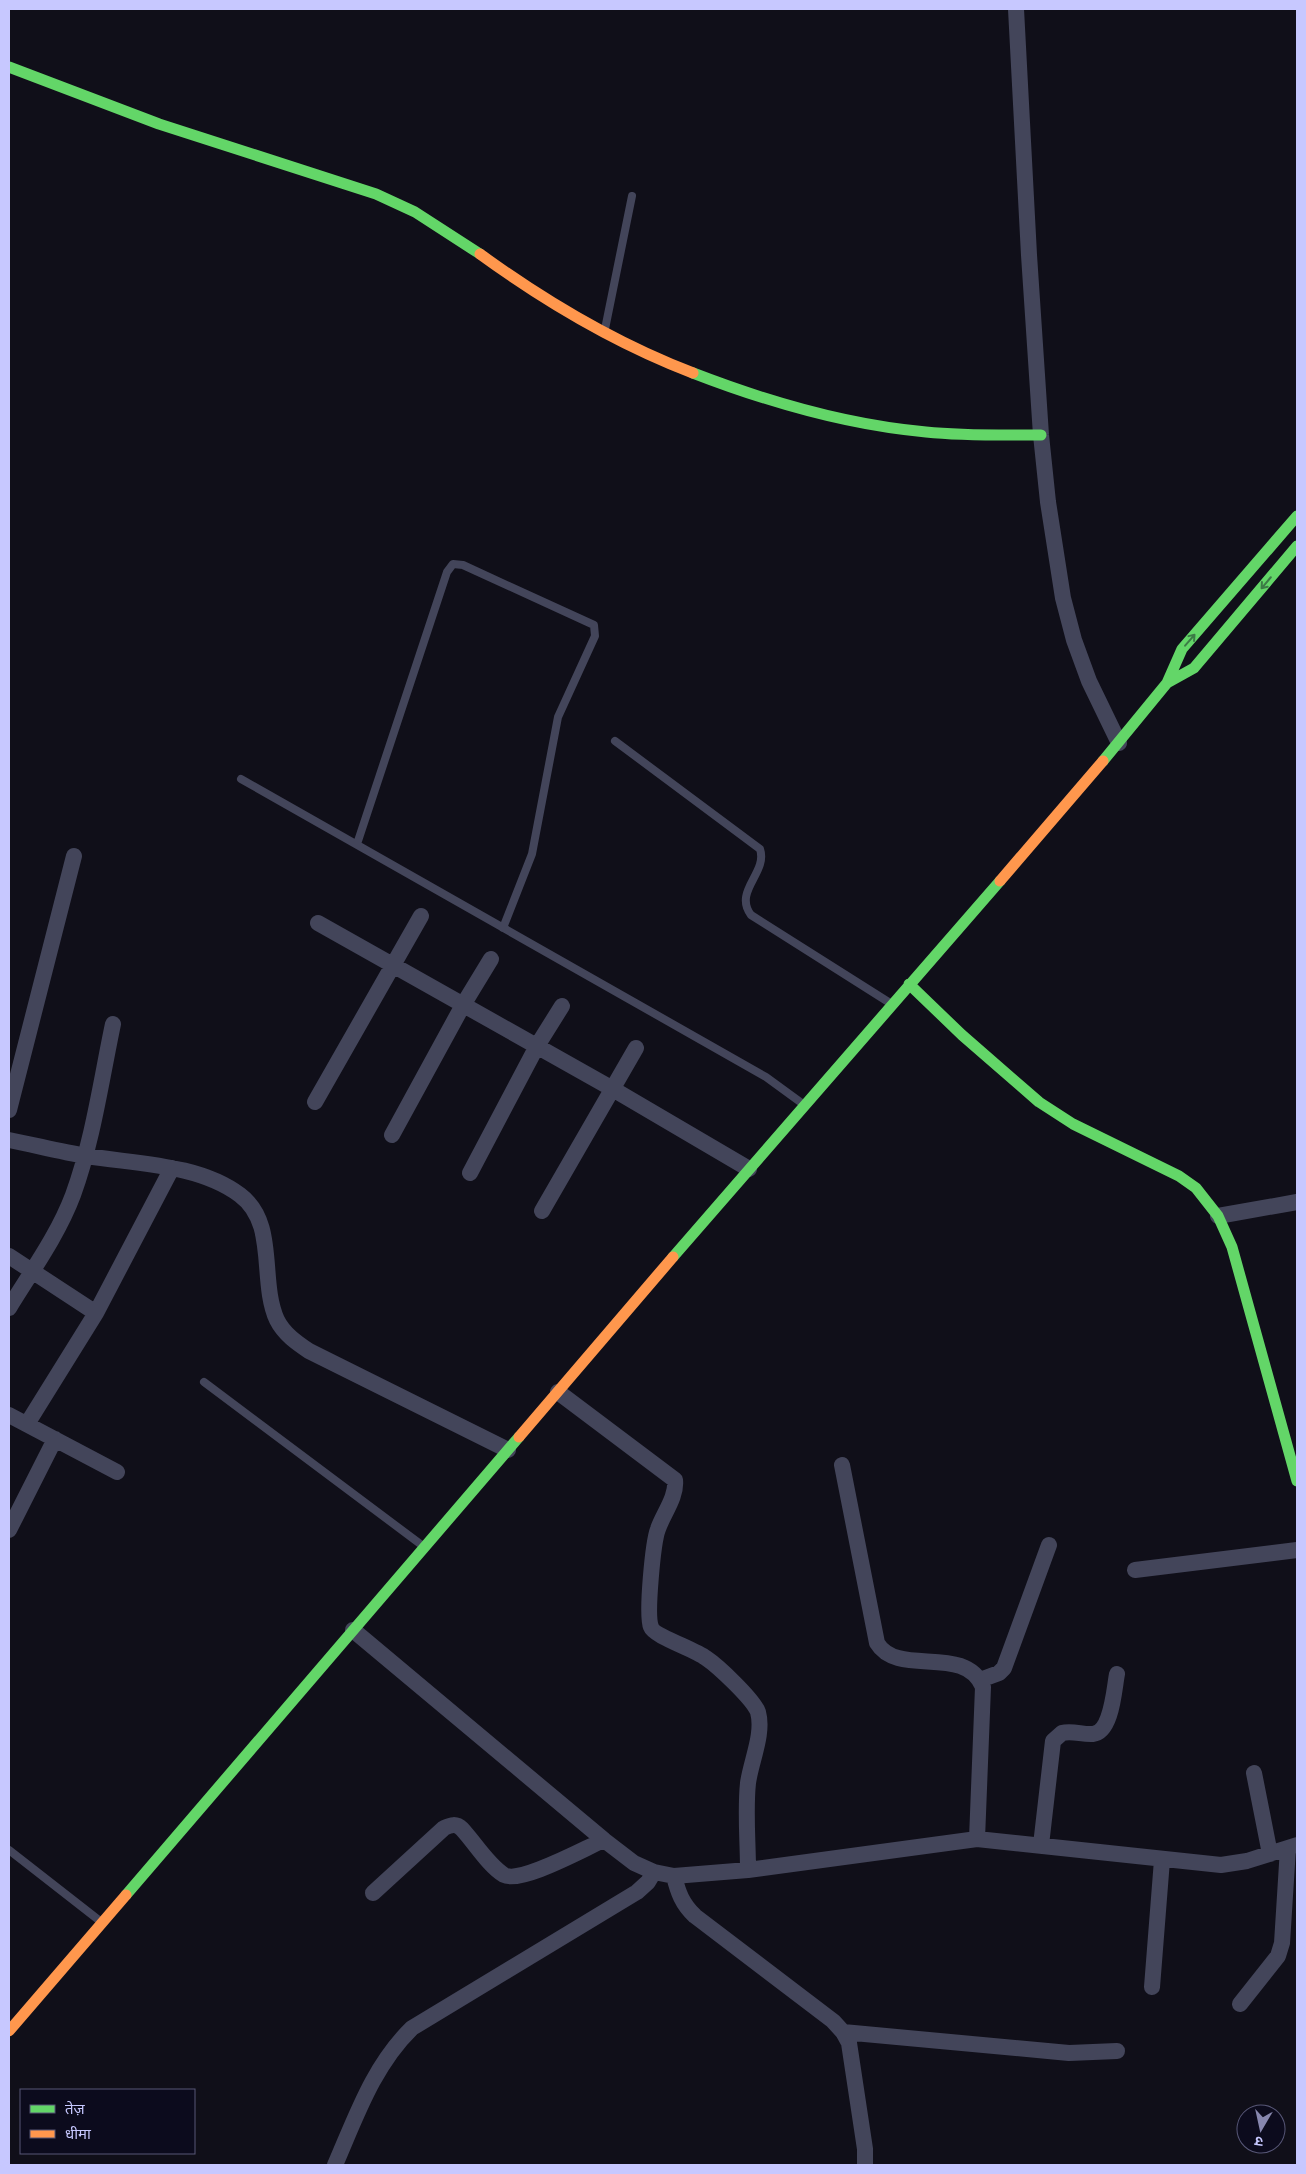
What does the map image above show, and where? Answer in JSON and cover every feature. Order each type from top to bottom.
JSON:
[{"type":"main road","points":[[9,67],[56,86],[250,155],[371,192],[395,202],[472,248],[520,284],[559,308],[662,360],[721,385],[794,407],[908,430],[963,435],[1040,435]]},
{"type":"main road","points":[[9,2030],[102,1922],[359,1636],[424,1547],[508,1450],[564,1396],[749,1169],[1119,743],[1167,683],[1182,649],[1297,516]]},
{"type":"main road","points":[[1167,683],[1194,668],[1297,546]]},
{"type":"main road","points":[[909,984],[962,1035],[1039,1102],[1073,1124],[1178,1176],[1205,1197],[1218,1216],[1232,1247],[1297,1481]]},
{"type":"street","points":[[1016,9],[1040,435],[1048,502],[1063,598],[1071,632],[1089,681],[1119,743]]},
{"type":"street","points":[[9,1110],[74,856]]},
{"type":"street","points":[[315,1102],[421,916]]},
{"type":"street","points":[[318,923],[700,1138],[749,1169]]},
{"type":"street","points":[[392,1135],[463,1004],[491,959]]},
{"type":"street","points":[[470,1173],[537,1046],[562,1006]]},
{"type":"street","points":[[9,1308],[55,1231],[73,1196],[85,1156],[114,1024]]},
{"type":"street","points":[[542,1211],[611,1088],[636,1048]]},
{"type":"street","points":[[9,1140],[85,1156],[172,1168],[218,1182],[240,1195],[252,1207],[261,1228],[277,1319],[295,1341],[309,1351],[508,1450]]},
{"type":"street","points":[[27,1424],[96,1312],[172,1168]]},
{"type":"street","points":[[1218,1216],[1297,1202]]},
{"type":"street","points":[[9,1256],[96,1312]]},
{"type":"street","points":[[564,1396],[674,1480],[674,1493],[657,1532],[649,1613],[651,1627],[656,1634],[690,1647],[708,1658],[748,1699],[757,1711],[758,1732],[748,1784],[748,1870]]},
{"type":"street","points":[[9,1415],[117,1472]]},
{"type":"street","points":[[9,1530],[55,1439]]},
{"type":"street","points":[[842,1465],[877,1643],[881,1651],[896,1658],[961,1666],[974,1672],[980,1680],[984,1696],[977,1839]]},
{"type":"street","points":[[980,1680],[999,1674],[1004,1668],[1049,1545]]},
{"type":"street","points":[[1135,1570],[1297,1550]]},
{"type":"street","points":[[359,1636],[604,1840],[634,1863],[654,1872],[674,1876],[748,1870],[977,1839],[1221,1865],[1247,1861],[1292,1847],[1282,1943],[1278,1956],[1240,2004]]},
{"type":"street","points":[[1040,1845],[1053,1740],[1062,1733],[1091,1734],[1098,1733],[1104,1729],[1108,1722],[1116,1674]]},
{"type":"street","points":[[1254,1773],[1270,1854]]},
{"type":"street","points":[[373,1893],[444,1828],[452,1825],[458,1825],[496,1868],[505,1875],[512,1877],[553,1863],[604,1840]]},
{"type":"street","points":[[1152,1987],[1162,1860]]},
{"type":"street","points":[[335,2165],[368,2088],[393,2047],[412,2028],[637,1892],[648,1882],[654,1872]]},
{"type":"street","points":[[674,1876],[684,1906],[833,2021],[844,2032],[849,2043],[857,2092],[865,2149],[865,2165]]},
{"type":"street","points":[[844,2032],[1069,2053],[1117,2052]]},
{"type":"lane","points":[[604,331],[632,196]]},
{"type":"lane","points":[[357,844],[447,572],[453,564],[463,565],[594,625],[595,636],[558,717],[532,854],[503,928]]},
{"type":"lane","points":[[615,741],[760,849],[762,862],[745,899],[746,908],[751,915],[891,1004]]},
{"type":"lane","points":[[241,778],[766,1077],[804,1106]]},
{"type":"lane","points":[[204,1382],[424,1547]]},
{"type":"lane","points":[[9,1850],[102,1922]]},
{"type":"traffic: fast","points":[[9,67],[159,124],[376,194],[415,212],[480,254]]},
{"type":"traffic: fast","points":[[693,373],[779,403],[866,424],[940,433],[1041,435]]},
{"type":"traffic: fast","points":[[1103,761],[1167,683],[1182,649],[1297,516]]},
{"type":"traffic: fast","points":[[1167,683],[1194,668],[1297,546]]},
{"type":"traffic: fast","points":[[673,1257],[1000,881]]},
{"type":"traffic: fast","points":[[909,984],[962,1035],[1039,1102],[1073,1124],[1179,1176],[1196,1188],[1218,1216],[1232,1247],[1297,1481]]},
{"type":"traffic: fast","points":[[126,1895],[519,1437]]},
{"type":"traffic: slow","points":[[480,254],[530,289],[583,321],[637,349],[693,373]]},
{"type":"traffic: slow","points":[[1000,881],[1103,761]]},
{"type":"traffic: slow","points":[[519,1437],[673,1257]]},
{"type":"traffic: slow","points":[[9,2031],[126,1895]]}]
